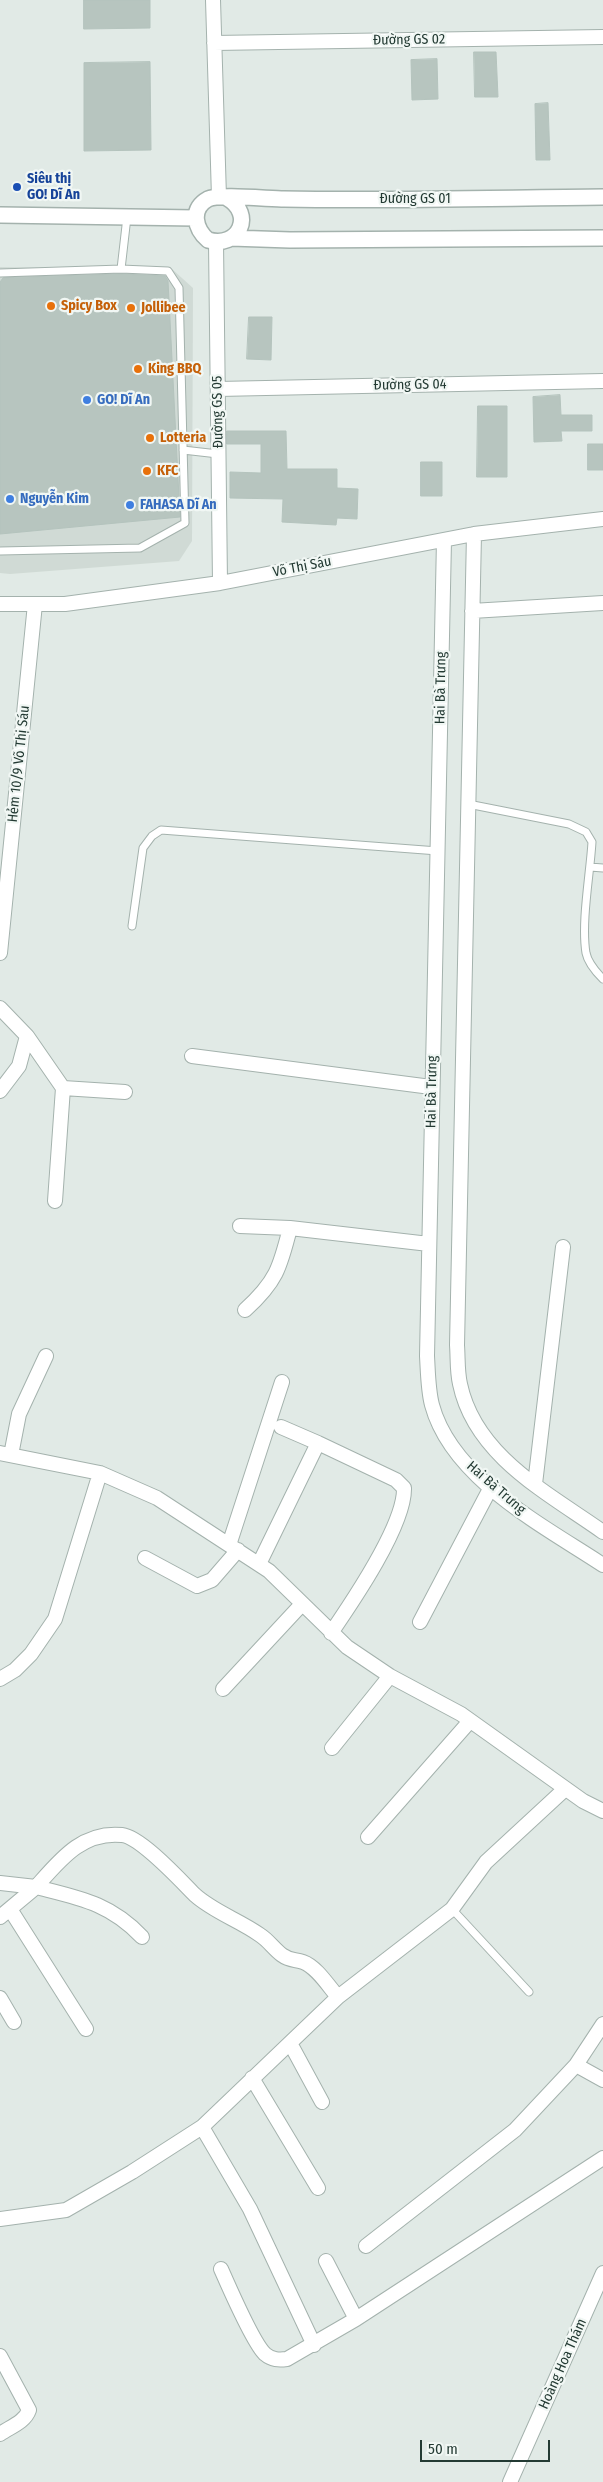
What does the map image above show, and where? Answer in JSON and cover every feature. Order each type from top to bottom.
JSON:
[{"type":"street","points":[[213,0],[223,197]]},
{"type":"street","name":"Đường GS 02","points":[[214,43],[603,37]]},
{"type":"street","points":[[195,218],[202,205],[208,200],[223,197],[238,207],[242,220],[237,233],[231,238]]},
{"type":"street","name":"Đường GS 01","points":[[223,197],[603,197]]},
{"type":"street","points":[[0,215],[195,218]]},
{"type":"street","points":[[195,218],[202,235],[216,242],[231,238],[300,240],[603,238]]},
{"type":"street","name":"Đường GS 05","points":[[216,242],[220,583]]},
{"type":"street","name":"Đường GS 04","points":[[218,388],[603,381]]},
{"type":"street","name":"Võ Thị Sáu","points":[[0,604],[65,604],[220,583],[474,534],[603,519]]},
{"type":"street","name":"Hai Bà Trưng","points":[[474,534],[456,1345],[460,1384],[471,1416],[483,1436],[512,1466],[603,1532]]},
{"type":"street","name":"Hai Bà Trưng","points":[[444,540],[427,1356],[432,1405],[442,1431],[473,1472],[531,1518],[603,1566]]},
{"type":"street","points":[[472,611],[603,603]]},
{"type":"street","name":"Hẻm 10/9 Võ Thị Sáu","points":[[0,953],[35,604]]},
{"type":"street","points":[[0,1008],[27,1036],[62,1088],[55,1201]]},
{"type":"street","points":[[0,1090],[22,1059],[27,1036]]},
{"type":"street","points":[[192,1056],[432,1087]]},
{"type":"street","points":[[62,1088],[125,1092]]},
{"type":"street","points":[[240,1226],[290,1228],[430,1244]]},
{"type":"street","points":[[244,1310],[272,1284],[290,1228]]},
{"type":"street","points":[[535,1484],[563,1246]]},
{"type":"street","points":[[46,1356],[19,1414],[5,1454],[100,1473],[157,1498],[269,1570],[331,1634],[390,1676],[470,1721],[565,1789],[603,1811]]},
{"type":"street","points":[[145,1558],[197,1586],[212,1580],[233,1548],[282,1382]]},
{"type":"street","points":[[282,1427],[396,1480],[404,1488],[404,1500],[398,1520],[353,1602],[331,1634]]},
{"type":"street","points":[[259,1564],[318,1443]]},
{"type":"street","points":[[0,1679],[14,1670],[30,1654],[55,1620],[100,1473]]},
{"type":"street","points":[[420,1622],[491,1487]]},
{"type":"street","points":[[222,1689],[302,1604]]},
{"type":"street","points":[[332,1748],[390,1676]]},
{"type":"street","points":[[368,1837],[470,1721]]},
{"type":"street","points":[[0,2220],[66,2210],[202,2127],[338,1997],[452,1909],[486,1862],[565,1789]]},
{"type":"street","points":[[86,2029],[5,1913],[36,1887],[65,1854],[86,1839],[107,1835],[125,1835],[151,1853],[197,1896],[225,1916],[260,1935],[290,1961],[304,1962],[338,1997]]},
{"type":"street","points":[[0,1883],[36,1887],[94,1902],[127,1921],[142,1937]]},
{"type":"street","points":[[0,1998],[14,2022]]},
{"type":"street","points":[[366,2246],[515,2130],[576,2065],[603,2024]]},
{"type":"street","points":[[290,2042],[322,2102]]},
{"type":"street","points":[[576,2065],[603,2080]]},
{"type":"street","points":[[252,2078],[318,2188]]},
{"type":"street","points":[[202,2127],[250,2209],[314,2345]]},
{"type":"street","points":[[221,2268],[257,2342],[265,2354],[276,2360],[287,2359],[356,2319],[603,2158]]},
{"type":"street","points":[[326,2261],[356,2319]]},
{"type":"street","name":"Hoàng Hoa Thám","points":[[510,2482],[599,2294],[603,2273]]},
{"type":"street","points":[[0,2356],[29,2410],[27,2415],[20,2421],[0,2434]]},
{"type":"lane","points":[[121,269],[127,217]]},
{"type":"lane","points":[[0,273],[121,269],[168,271],[179,288],[185,523],[140,548],[0,551]]},
{"type":"lane","points":[[183,450],[218,454]]},
{"type":"lane","points":[[468,804],[570,824],[586,832],[592,842],[585,932],[586,955],[595,971],[603,979]]},
{"type":"lane","points":[[132,926],[143,848],[152,836],[161,830],[438,851]]},
{"type":"lane","points":[[590,867],[603,868]]},
{"type":"lane","points":[[452,1909],[529,1992]]},
{"type":"shaded area","name":"GO! Dĩ An","points":[[0,267],[172,269],[193,288],[192,541],[179,561],[10,574],[0,573]]},
{"type":"building","points":[[84,0],[150,0],[150,28],[84,29]]},
{"type":"building","points":[[474,52],[496,52],[498,97],[475,97]]},
{"type":"building","points":[[437,59],[438,99],[412,100],[411,60]]},
{"type":"building","points":[[150,62],[151,150],[84,151],[84,63]]},
{"type":"building","points":[[548,103],[550,160],[536,160],[535,104]]},
{"type":"building","name":"GO! Dĩ An","points":[[121,274],[165,276],[168,281],[180,517],[0,534],[0,282],[3,278]]},
{"type":"building","points":[[249,317],[272,317],[271,360],[247,359]]},
{"type":"building","points":[[560,395],[561,415],[592,415],[592,431],[561,431],[562,441],[534,442],[533,397]]},
{"type":"building","points":[[478,406],[507,406],[507,477],[477,477]]},
{"type":"building","points":[[227,431],[286,431],[287,469],[337,469],[337,488],[358,489],[357,519],[337,518],[336,525],[282,522],[283,499],[230,498],[230,472],[261,473],[261,444],[227,444]]},
{"type":"building","points":[[588,444],[603,444],[603,470],[588,470]]},
{"type":"building","points":[[421,462],[442,462],[442,496],[421,496]]},
{"type":"place","name":"Siêu thị GO! Dĩ An","points":[[17,187]]},
{"type":"place","name":"Spicy Box","points":[[51,306]]},
{"type":"place","name":"Jollibee","points":[[131,308]]},
{"type":"place","name":"King BBQ","points":[[138,369]]},
{"type":"place","name":"GO! Dĩ An","points":[[87,400]]},
{"type":"place","name":"Lotteria","points":[[150,438]]},
{"type":"place","name":"KFC","points":[[147,471]]},
{"type":"place","name":"Nguyễn Kim","points":[[10,499]]},
{"type":"place","name":"FAHASA Dĩ An","points":[[130,505]]}]
